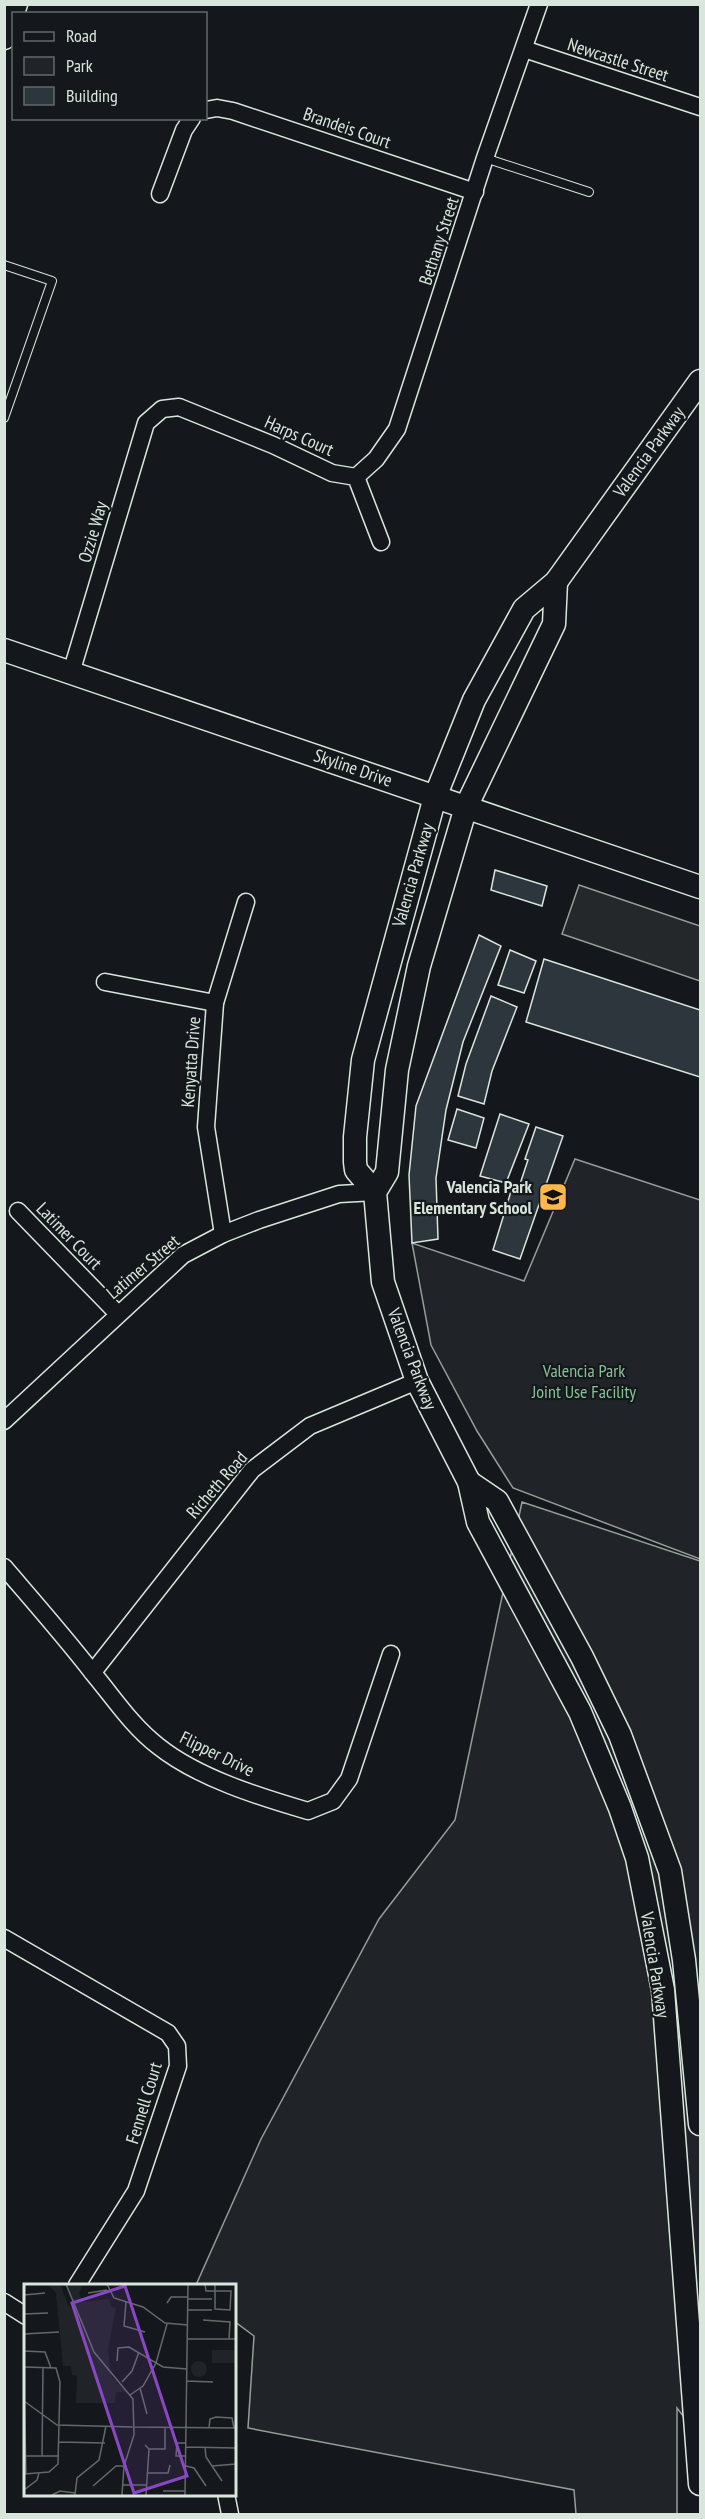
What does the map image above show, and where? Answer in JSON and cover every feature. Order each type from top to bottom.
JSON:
[{"type":"main road","points":[[4,38],[12,15]]},
{"type":"main road","name":"Valencia Parkway","points":[[700,381],[556,582],[524,609],[474,700],[435,797],[363,1060],[355,1137],[356,1170],[375,1192],[383,1282],[417,1381],[469,1482],[478,1522],[580,1712],[620,1808],[637,1858],[663,1990],[700,2484]]},
{"type":"main road","name":"Valencia Parkway","points":[[375,1192],[387,1172],[396,1070],[419,966],[466,807],[554,624],[556,582]]},
{"type":"main road","name":"Skyline Drive","points":[[4,650],[700,887]]},
{"type":"main road","name":"Valencia Parkway","points":[[469,1482],[497,1502],[582,1657],[620,1735],[670,1871],[684,1960],[700,2124]]},
{"type":"street","name":"Bethany Street","points":[[356,477],[376,459],[397,429],[485,158],[539,4]]},
{"type":"street","name":"Newcastle Street","points":[[524,49],[700,107]]},
{"type":"street","name":"Brandeis Court","points":[[207,110],[217,108],[234,111],[475,192]]},
{"type":"street","points":[[160,194],[184,130],[191,120]]},
{"type":"street","name":"Harps Court","points":[[162,409],[179,407],[273,445],[332,473],[356,477]]},
{"type":"street","name":"Ozzie Way","points":[[71,673],[146,423],[162,409]]},
{"type":"street","points":[[356,477],[381,542]]},
{"type":"street","points":[[215,1003],[246,902]]},
{"type":"street","name":"Kenyatta Drive","points":[[105,982],[215,1003],[206,1127],[223,1234]]},
{"type":"street","name":"Latimer Street","points":[[4,1421],[183,1255],[223,1234],[259,1220],[339,1194],[375,1192]]},
{"type":"street","name":"Latimer Court","points":[[18,1211],[118,1314]]},
{"type":"street","name":"Richeth Road","points":[[93,1672],[252,1470],[310,1426],[417,1381]]},
{"type":"street","name":"Flipper Drive","points":[[4,1567],[93,1672],[129,1721],[160,1748],[195,1770],[269,1800],[308,1811],[333,1801],[349,1779],[391,1654]]},
{"type":"street","name":"Fennell Court","points":[[4,1938],[168,2033],[177,2046],[178,2066],[135,2191],[77,2284]]},
{"type":"street","points":[[4,2302],[24,2315]]},
{"type":"street","points":[[226,2495],[230,2514]]},
{"type":"lane","points":[[485,158],[589,192]]},
{"type":"lane","points":[[4,265],[52,281],[4,418]]},
{"type":"green space","name":"Valencia Park Joint Use Facility","points":[[575,1159],[700,1200],[700,1559],[513,1488],[477,1431],[431,1345],[412,1243],[524,1281]]},
{"type":"green space","points":[[522,1502],[700,1561],[700,2438],[677,2408],[677,2514],[576,2514],[574,2490],[248,2428],[254,2336],[236,2322],[236,2284],[196,2284],[261,2139],[379,1919],[455,1820]]},
{"type":"shaded area","points":[[579,885],[700,926],[700,981],[562,934]]},
{"type":"building","points":[[495,870],[547,886],[542,906],[491,890]]},
{"type":"building","points":[[479,935],[501,946],[463,1042],[446,1110],[436,1178],[438,1239],[412,1243],[409,1175],[416,1106]]},
{"type":"building","points":[[510,950],[536,961],[524,993],[498,985]]},
{"type":"building","points":[[544,959],[700,1010],[700,1077],[526,1022]]},
{"type":"building","points":[[491,996],[517,1007],[492,1071],[484,1104],[458,1096],[466,1064]]},
{"type":"building","points":[[457,1109],[484,1118],[476,1148],[448,1140]]},
{"type":"building","points":[[500,1114],[529,1124],[506,1183],[480,1176]]},
{"type":"building","points":[[536,1127],[563,1136],[520,1259],[493,1250],[512,1188],[518,1190]]},
{"type":"place","name":"Valencia Park Elementary School","points":[[553,1197]]}]
